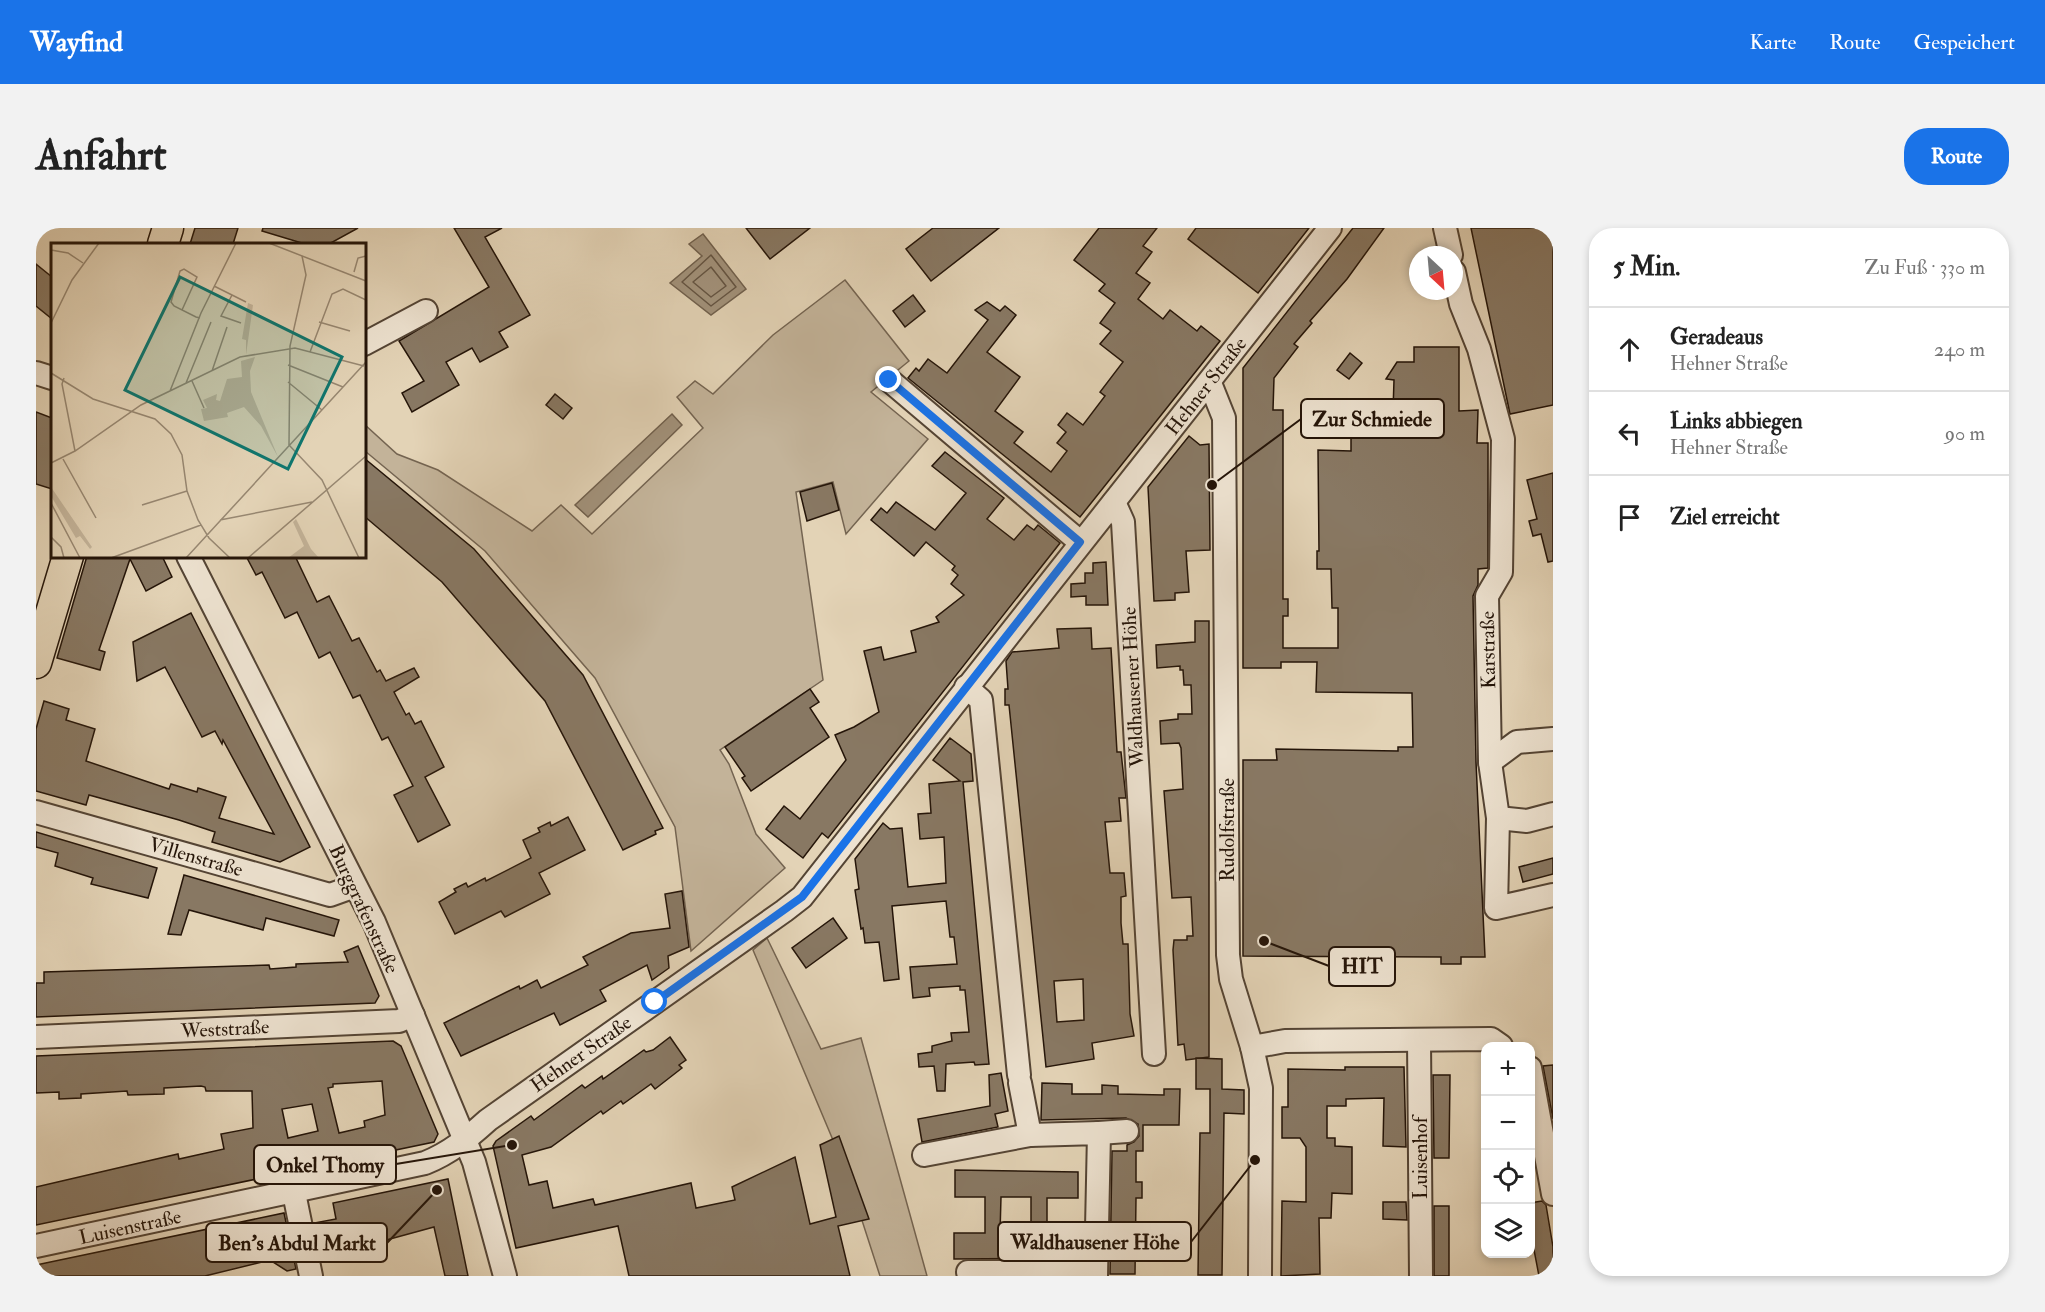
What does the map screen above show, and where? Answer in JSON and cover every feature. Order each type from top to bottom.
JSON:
[{"type":"main road","points":[[163,243],[168,228]]},
{"type":"main road","points":[[36,663],[67,558]]},
{"type":"street","name":"Hehner Straße","points":[[465,1141],[488,1120],[802,897],[1080,542],[1210,383],[1330,228]]},
{"type":"street","points":[[1445,228],[1448,246]]},
{"type":"street","name":"Karstraße","points":[[1460,300],[1479,349],[1503,439],[1501,572],[1487,596],[1490,762],[1498,818],[1496,908],[1553,895]]},
{"type":"street","points":[[366,343],[426,311]]},
{"type":"street","points":[[36,372],[51,378]]},
{"type":"street","points":[[889,380],[1080,542]]},
{"type":"street","name":"Rudolfstraße","points":[[1210,383],[1224,418],[1228,955],[1231,979],[1252,1047],[1261,1088],[1260,1276]]},
{"type":"street","name":"Waldhausener Höhe","points":[[1114,502],[1124,522],[1154,1054]]},
{"type":"street","name":"Burggrafenstraße","points":[[189,558],[355,886],[413,1015],[465,1141],[490,1216],[505,1276]]},
{"type":"street","points":[[966,687],[981,700],[1020,1079],[1030,1135]]},
{"type":"street","points":[[1490,762],[1517,742],[1553,739]]},
{"type":"street","name":"Villenstraße","points":[[36,812],[330,895],[355,886]]},
{"type":"street","points":[[1498,818],[1527,821],[1553,814]]},
{"type":"street","name":"Weststraße","points":[[36,1037],[399,1021],[413,1015]]},
{"type":"street","name":"Luisenhof","points":[[1419,1040],[1421,1276]]},
{"type":"street","points":[[1252,1047],[1285,1041],[1491,1040],[1494,1042]]},
{"type":"street","points":[[1535,1095],[1553,1194]]},
{"type":"street","points":[[924,1155],[1030,1135],[1127,1131]]},
{"type":"street","points":[[968,1272],[1096,1274],[1099,1133]]},
{"type":"street","name":"Luisenstraße","points":[[36,1246],[294,1193],[425,1163],[465,1141]]},
{"type":"street","points":[[294,1193],[310,1276]]},
{"type":"shaded area","points":[[845,280],[909,361],[871,392],[928,439],[846,534],[833,482],[796,492],[823,680],[720,750],[729,764],[756,834],[785,868],[691,951],[675,827],[595,678],[485,551],[366,452],[366,426],[397,454],[438,470],[532,531],[561,505],[592,534],[703,428],[677,397],[695,381],[713,394],[773,335]]},
{"type":"shaded area","points":[[767,938],[821,1049],[861,1038],[927,1276],[880,1276],[846,1171],[753,950]]},
{"type":"water","points":[[703,234],[746,289],[711,315],[670,283],[702,256],[689,244]]},
{"type":"water","points":[[672,414],[682,425],[588,517],[575,505]]},
{"type":"building","points":[[195,228],[238,228],[233,243],[190,243]]},
{"type":"building","points":[[263,228],[358,228],[331,243],[302,243],[262,231]]},
{"type":"building","points":[[454,228],[502,228],[485,237],[530,315],[499,332],[508,347],[480,362],[472,348],[446,362],[459,385],[412,412],[402,393],[424,381],[399,341],[489,287]]},
{"type":"building","points":[[746,228],[810,228],[770,259]]},
{"type":"building","points":[[933,228],[999,228],[931,281],[906,249]]},
{"type":"building","points":[[1099,228],[1157,228],[1143,246],[1152,252],[1136,273],[1150,283],[1138,299],[1163,319],[1170,310],[1197,331],[1201,326],[1220,341],[1080,517],[908,378],[916,368],[919,371],[928,359],[947,373],[988,320],[975,310],[987,302],[1000,311],[1005,306],[1016,315],[987,352],[1020,377],[995,411],[1023,432],[1014,443],[1051,472],[1067,451],[1057,443],[1066,432],[1058,425],[1067,413],[1083,425],[1105,396],[1100,392],[1123,362],[1100,344],[1111,331],[1100,323],[1115,303],[1099,291],[1105,284],[1074,260]]},
{"type":"building","points":[[1196,228],[1309,228],[1258,293],[1188,239]]},
{"type":"building","points":[[1353,228],[1384,228],[1347,279],[1310,321],[1312,323],[1294,344],[1298,347],[1274,378],[1273,410],[1283,410],[1283,599],[1288,599],[1288,616],[1283,616],[1283,648],[1338,648],[1338,608],[1332,608],[1331,569],[1317,569],[1317,551],[1319,551],[1318,450],[1351,451],[1351,419],[1372,419],[1373,411],[1393,411],[1394,380],[1386,379],[1397,362],[1414,362],[1414,347],[1459,347],[1459,411],[1478,410],[1477,443],[1488,443],[1488,568],[1478,569],[1478,585],[1473,596],[1476,762],[1485,957],[1461,957],[1461,964],[1441,964],[1441,957],[1243,956],[1243,760],[1277,760],[1276,749],[1398,751],[1398,747],[1413,747],[1412,693],[1316,692],[1317,662],[1281,662],[1281,668],[1243,668],[1243,368]]},
{"type":"building","points":[[1471,228],[1553,228],[1553,405],[1510,414]]},
{"type":"building","points":[[36,264],[51,276],[51,318],[36,306]]},
{"type":"building","points":[[913,295],[925,311],[905,327],[893,311]]},
{"type":"building","points":[[1350,353],[1362,363],[1349,379],[1337,370]]},
{"type":"building","points":[[555,394],[572,408],[563,419],[546,405]]},
{"type":"building","points":[[36,412],[51,418],[51,489],[36,484]]},
{"type":"building","points":[[1189,436],[1200,445],[1209,444],[1210,550],[1186,551],[1189,592],[1175,593],[1175,600],[1154,601],[1148,487]]},
{"type":"building","points":[[945,452],[1004,498],[987,519],[1014,540],[1027,525],[1034,530],[1038,525],[1060,543],[828,838],[822,833],[803,858],[766,829],[784,806],[800,819],[846,760],[835,735],[879,712],[864,651],[881,647],[884,660],[916,652],[911,631],[939,622],[936,617],[964,595],[951,584],[958,575],[952,570],[955,566],[926,542],[914,556],[871,520],[881,508],[887,513],[896,502],[935,530],[966,493],[932,466]]},
{"type":"building","points":[[366,460],[474,549],[583,675],[663,828],[655,831],[656,834],[623,850],[545,701],[442,582],[366,518]]},
{"type":"building","points":[[1553,473],[1553,561],[1548,562],[1541,534],[1533,536],[1529,521],[1537,519],[1527,480]]},
{"type":"building","points":[[832,483],[839,510],[807,521],[800,492]]},
{"type":"building","points":[[86,558],[163,558],[172,577],[146,591],[130,559],[99,650],[105,652],[100,670],[57,658]]},
{"type":"building","points":[[247,558],[296,558],[317,602],[329,596],[352,641],[359,638],[377,672],[380,670],[386,681],[414,668],[419,677],[394,692],[406,715],[409,713],[415,724],[421,721],[444,767],[425,777],[450,825],[418,842],[394,795],[413,786],[388,737],[382,740],[360,695],[353,698],[330,652],[319,658],[297,612],[285,618],[262,572],[256,575]]},
{"type":"building","points":[[1106,562],[1108,605],[1086,605],[1086,596],[1071,597],[1071,584],[1085,583],[1085,573],[1093,573],[1093,563]]},
{"type":"building","points":[[191,613],[310,847],[280,862],[212,842],[215,832],[179,820],[89,795],[86,805],[36,791],[36,729],[44,701],[69,709],[66,720],[95,729],[86,761],[169,789],[171,784],[197,792],[198,788],[226,797],[219,818],[274,834],[223,740],[222,744],[215,731],[202,737],[165,667],[137,681],[133,642]]},
{"type":"building","points":[[1195,621],[1209,621],[1209,1057],[1186,1060],[1184,1044],[1178,1045],[1173,950],[1174,940],[1187,940],[1187,936],[1193,936],[1191,897],[1172,898],[1164,791],[1183,789],[1181,748],[1179,743],[1161,744],[1160,721],[1178,719],[1178,714],[1192,714],[1191,685],[1184,685],[1183,670],[1180,670],[1180,666],[1157,668],[1156,645],[1195,642]]},
{"type":"building","points":[[1091,628],[1092,649],[1111,648],[1117,752],[1121,752],[1126,798],[1119,798],[1121,821],[1105,822],[1110,873],[1124,873],[1126,896],[1121,897],[1121,923],[1123,944],[1128,944],[1130,1014],[1134,1036],[1092,1043],[1094,1059],[1046,1067],[1009,705],[1005,705],[1005,689],[1008,689],[1006,661],[1012,652],[1059,648],[1057,629]],"holes":[[[1083,979],[1084,1020],[1057,1022],[1054,981]]]},
{"type":"building","points":[[810,689],[819,702],[810,708],[829,737],[751,791],[742,778],[745,776],[725,747]]},
{"type":"building","points":[[950,738],[971,754],[973,781],[963,782],[989,1064],[975,1065],[974,1062],[946,1064],[945,1091],[937,1091],[934,1066],[919,1067],[918,1054],[932,1052],[932,1046],[952,1041],[951,1033],[969,1032],[965,990],[960,990],[960,986],[929,988],[930,996],[913,998],[910,967],[957,964],[954,937],[950,937],[946,901],[892,906],[899,979],[884,981],[879,942],[865,943],[863,928],[861,929],[855,890],[859,889],[855,859],[883,823],[890,829],[902,828],[908,887],[946,883],[944,837],[920,839],[918,814],[931,813],[929,784],[960,781],[933,760]]},
{"type":"building","points":[[568,817],[585,850],[539,873],[550,894],[505,917],[501,911],[455,934],[439,902],[456,892],[454,889],[466,883],[468,887],[485,878],[486,881],[531,858],[523,840],[540,832],[538,828],[550,822],[551,826]]},
{"type":"building","points":[[36,832],[157,868],[148,898],[91,884],[93,878],[55,866],[58,853],[36,847]]},
{"type":"building","points":[[1553,858],[1553,874],[1523,882],[1519,867]]},
{"type":"building","points":[[184,875],[339,920],[334,936],[266,918],[263,930],[189,910],[181,935],[168,934]]},
{"type":"building","points":[[682,891],[689,947],[668,956],[669,968],[652,980],[647,965],[600,990],[606,1001],[560,1025],[554,1013],[461,1056],[444,1023],[519,986],[520,989],[537,980],[541,988],[588,965],[583,957],[631,933],[670,928],[665,894]]},
{"type":"building","points":[[833,918],[847,938],[806,968],[792,948]]},
{"type":"building","points":[[358,946],[379,996],[375,1003],[36,1017],[36,983],[44,983],[44,972],[269,965],[270,969],[296,967],[296,964],[348,962],[344,952]]},
{"type":"building","points":[[670,1037],[686,1060],[679,1065],[682,1068],[655,1089],[651,1084],[623,1104],[621,1101],[603,1114],[601,1111],[551,1147],[522,1155],[529,1185],[547,1181],[553,1208],[593,1199],[595,1205],[691,1183],[696,1208],[735,1200],[732,1187],[795,1157],[810,1224],[836,1217],[820,1145],[839,1136],[869,1219],[838,1226],[850,1276],[629,1276],[618,1226],[516,1248],[493,1146],[496,1141],[531,1116],[534,1120],[582,1085],[585,1088],[602,1076],[603,1079],[644,1050],[646,1052],[653,1050]]},
{"type":"building","points":[[393,1041],[401,1046],[438,1134],[434,1142],[36,1225],[36,1187],[178,1154],[179,1159],[224,1149],[221,1134],[253,1128],[252,1091],[206,1091],[205,1087],[201,1086],[164,1088],[164,1094],[128,1095],[127,1091],[81,1094],[81,1098],[59,1099],[59,1092],[36,1093],[36,1056]],"holes":[[[382,1081],[385,1115],[364,1121],[365,1127],[339,1133],[328,1088],[333,1087],[333,1084]],[[312,1104],[318,1131],[288,1138],[282,1109]]]},
{"type":"building","points":[[1196,1058],[1222,1059],[1222,1089],[1244,1090],[1244,1114],[1224,1113],[1222,1275],[1198,1275],[1200,1133],[1210,1133],[1210,1089],[1196,1089]]},
{"type":"building","points":[[1553,1065],[1553,1119],[1543,1066]]},
{"type":"building","points":[[1345,1067],[1404,1067],[1406,1147],[1383,1146],[1384,1098],[1346,1099],[1346,1106],[1327,1106],[1327,1138],[1335,1138],[1335,1146],[1352,1147],[1352,1194],[1332,1193],[1331,1218],[1319,1218],[1320,1274],[1281,1276],[1282,1201],[1306,1202],[1306,1147],[1300,1138],[1282,1138],[1282,1107],[1288,1107],[1288,1069],[1345,1070]]},
{"type":"building","points":[[1001,1073],[1008,1111],[995,1114],[998,1127],[922,1142],[918,1119],[990,1106],[989,1075]]},
{"type":"building","points":[[1433,1075],[1450,1075],[1449,1158],[1434,1158]]},
{"type":"building","points":[[1042,1083],[1072,1084],[1072,1094],[1102,1094],[1102,1085],[1118,1086],[1118,1094],[1164,1095],[1164,1089],[1180,1089],[1179,1125],[1143,1125],[1143,1151],[1136,1151],[1136,1182],[1142,1182],[1142,1198],[1136,1198],[1135,1274],[1110,1274],[1112,1151],[1127,1151],[1127,1145],[1139,1136],[1138,1124],[1126,1118],[1041,1120]]},
{"type":"building","points":[[955,1170],[1078,1172],[1078,1198],[1047,1198],[1047,1234],[1077,1234],[1078,1225],[1084,1225],[1083,1244],[1078,1244],[1077,1258],[954,1259],[954,1233],[985,1233],[985,1197],[955,1197]],"holes":[[[1001,1197],[1031,1197],[1031,1234],[1000,1233]]]},
{"type":"building","points":[[448,1179],[468,1276],[445,1276],[434,1227],[379,1242],[381,1248],[344,1256],[343,1252],[321,1257],[314,1223],[336,1219],[333,1203]]},
{"type":"building","points":[[1542,1201],[1546,1205],[1553,1247],[1553,1276],[1539,1276],[1535,1255],[1535,1202]]},
{"type":"building","points":[[1383,1202],[1406,1202],[1407,1220],[1383,1219]]},
{"type":"building","points":[[1434,1206],[1449,1206],[1449,1276],[1434,1276]]},
{"type":"building","points":[[284,1213],[296,1269],[287,1271],[270,1260],[205,1276],[36,1276],[36,1265]]},
{"type":"place","name":"Zur Schmiede","points":[[1212,485]]},
{"type":"place","name":"HIT","points":[[1264,941]]},
{"type":"place","name":"Onkel Thomy","points":[[512,1145]]},
{"type":"place","name":"Waldhausener Höhe","points":[[1255,1160]]},
{"type":"place","name":"Ben's Abdul Markt","points":[[437,1190]]},
{"type":"route","points":[[655,1002],[802,897],[1080,542],[889,380]]}]
